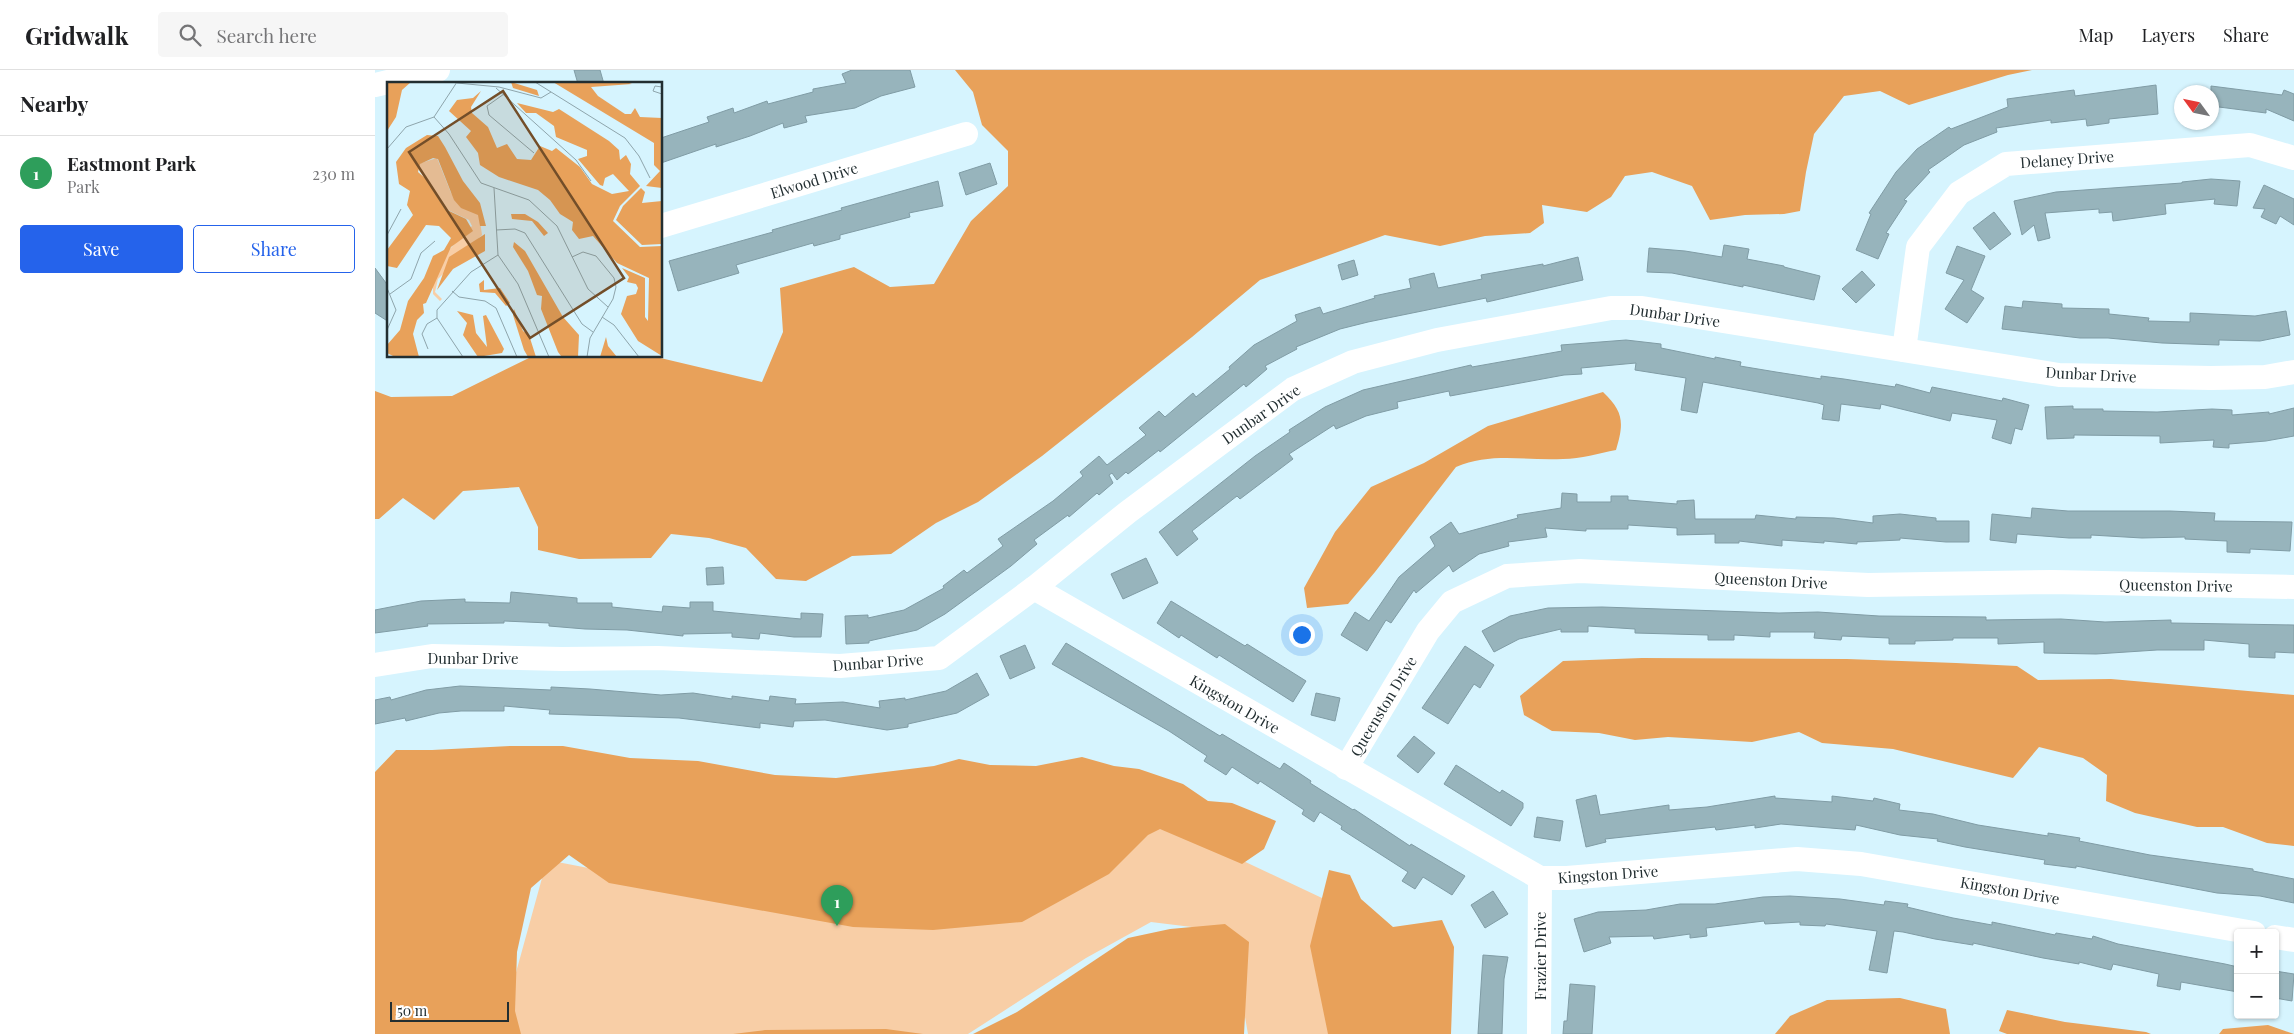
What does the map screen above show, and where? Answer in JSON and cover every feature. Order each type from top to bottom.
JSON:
[{"type":"street","points":[[404,81],[439,70]]},
{"type":"street","name":"Elwood Drive","points":[[663,225],[966,134]]},
{"type":"street","name":"Delaney Drive","points":[[1904,350],[1918,247],[1959,193],[2006,164],[2250,145],[2294,158]]},
{"type":"street","name":"Dunbar Drive","points":[[375,665],[432,656],[562,659],[658,658],[840,666],[939,658],[1034,588],[1129,512],[1293,389],[1353,362],[1437,340],[1611,308],[1642,308],[2059,375],[2211,378],[2265,377],[2294,372]]},
{"type":"street","name":"Queenston Drive","points":[[1346,768],[1428,631],[1452,602],[1507,576],[1580,571],[1868,585],[2052,582],[2294,587]]},
{"type":"street","name":"Kingston Drive","points":[[1034,588],[1540,878],[1561,878],[1797,859],[1827,860],[1861,864],[2234,929]]},
{"type":"street","name":"Frazier Drive","points":[[1539,1034],[1540,878]]},
{"type":"street","points":[[2279,937],[2294,940]]},
{"type":"shaded area","points":[[955,70],[2032,70],[2008,75],[1909,105],[1880,91],[1844,96],[1814,134],[1800,211],[1710,220],[1692,186],[1652,172],[1625,176],[1611,197],[1587,212],[1542,205],[1544,223],[1530,233],[1485,236],[1440,246],[1385,235],[1260,280],[1192,337],[1042,456],[978,502],[936,523],[891,554],[852,556],[806,581],[776,579],[746,548],[709,538],[671,534],[651,558],[579,559],[538,550],[538,527],[519,487],[463,491],[434,520],[403,498],[379,519],[375,519],[375,391],[391,397],[452,396],[529,358],[660,358],[762,382],[783,332],[780,288],[854,267],[890,287],[934,284],[971,221],[1008,186],[1008,151],[982,125],[973,92]]},
{"type":"shaded area","points":[[1603,392],[1615,406],[1620,418],[1621,425],[1616,450],[1570,459],[1495,458],[1469,462],[1456,467],[1348,604],[1307,608],[1304,588],[1335,532],[1371,487],[1424,463],[1488,426]]},
{"type":"shaded area","points":[[1642,658],[1847,659],[2017,666],[2038,680],[2111,679],[2294,695],[2294,846],[2267,843],[2223,827],[2197,827],[2135,813],[2106,801],[2107,775],[2083,758],[2039,747],[2013,778],[1893,749],[1822,743],[1799,732],[1752,742],[1668,737],[1635,740],[1599,733],[1552,731],[1524,715],[1520,696],[1563,661]]},
{"type":"shaded area","points":[[563,746],[630,758],[698,761],[775,775],[836,778],[934,766],[959,759],[990,765],[1036,766],[1082,757],[1114,766],[1139,769],[1183,784],[1208,801],[1232,803],[1276,821],[1264,849],[1242,864],[1160,829],[1148,835],[1109,874],[1022,922],[933,930],[853,927],[609,883],[569,855],[531,888],[517,952],[515,1011],[521,1034],[375,1034],[375,772],[396,750]]},
{"type":"shaded area","points":[[1152,818],[1322,898],[1335,1034],[1248,1034],[1239,983],[1208,929],[1151,922],[1086,958],[968,1034],[499,1034],[547,860],[873,923]]},
{"type":"shaded area","points":[[1329,870],[1350,875],[1361,899],[1393,927],[1442,920],[1454,947],[1451,1034],[1328,1034],[1310,946]]},
{"type":"shaded area","points":[[1225,924],[1249,942],[1244,1034],[973,1034],[1017,1012],[1128,938],[1170,929]]},
{"type":"shaded area","points":[[1900,998],[1946,1009],[1950,1034],[1775,1034],[1790,1016],[1827,1000]]},
{"type":"shaded area","points":[[2007,1010],[2065,1022],[2151,1034],[2007,1034],[1999,1031]]},
{"type":"shaded area","points":[[2268,1025],[2294,1034],[2219,1034],[2223,1029]]},
{"type":"shaded area","points":[[886,1029],[923,1034],[733,1034],[765,1030]]},
{"type":"building","points":[[574,70],[600,70],[603,82],[577,82]]},
{"type":"building","points":[[852,70],[910,70],[915,87],[881,96],[855,108],[805,116],[807,122],[784,128],[783,123],[750,136],[716,147],[716,144],[663,162],[663,137],[709,122],[707,117],[733,108],[734,113],[767,101],[768,104],[813,92],[813,89],[846,83],[842,74]]},
{"type":"building","points":[[2156,85],[2158,114],[2109,119],[2109,123],[2087,126],[2086,119],[2051,123],[2051,120],[1996,128],[1997,132],[1964,145],[1928,170],[1930,172],[1904,200],[1907,201],[1886,233],[1889,234],[1878,259],[1856,250],[1871,214],[1869,213],[1896,172],[1917,149],[1949,127],[1951,129],[2008,107],[2007,99],[2074,90],[2075,96]]},
{"type":"building","points":[[2219,87],[2282,95],[2284,90],[2294,94],[2294,121],[2266,109],[2266,113],[2219,107]]},
{"type":"building","points":[[990,163],[997,184],[966,195],[959,173]]},
{"type":"building","points":[[2211,179],[2240,181],[2237,206],[2214,204],[2215,199],[2165,204],[2166,214],[2113,221],[2112,212],[2099,213],[2099,209],[2045,213],[2050,238],[2038,241],[2034,225],[2022,235],[2014,201],[2056,192],[2182,183]]},
{"type":"building","points":[[938,181],[943,206],[909,213],[910,217],[840,235],[840,239],[814,246],[813,243],[736,265],[739,273],[678,291],[669,261],[773,232],[772,230],[842,210],[841,208]]},
{"type":"building","points":[[2264,185],[2294,199],[2294,225],[2280,216],[2276,224],[2261,217],[2265,209],[2253,208]]},
{"type":"building","points":[[1994,212],[2011,234],[1990,250],[1973,228]]},
{"type":"building","points":[[1724,245],[1749,249],[1747,259],[1784,266],[1820,276],[1814,300],[1672,273],[1647,272],[1649,248],[1722,257]]},
{"type":"building","points":[[1957,246],[1985,256],[1971,290],[1984,298],[1967,323],[1945,309],[1964,280],[1946,273]]},
{"type":"building","points":[[1578,257],[1583,280],[1487,302],[1486,298],[1368,322],[1340,329],[1296,347],[1297,349],[1265,366],[1267,369],[1246,387],[1244,384],[1160,452],[1159,450],[1128,474],[1126,472],[1117,480],[1112,473],[1109,475],[1113,483],[1099,495],[1097,493],[1069,517],[1068,515],[1034,540],[1037,544],[1011,566],[945,614],[917,630],[869,641],[869,643],[846,644],[845,616],[868,615],[868,618],[904,610],[944,588],[943,586],[964,570],[967,573],[1003,546],[998,539],[1053,501],[1083,476],[1080,472],[1099,456],[1107,465],[1146,435],[1139,428],[1159,411],[1165,417],[1193,393],[1196,397],[1230,369],[1229,367],[1254,345],[1297,321],[1295,315],[1320,307],[1323,314],[1375,298],[1374,296],[1411,288],[1409,279],[1434,273],[1438,288],[1482,279],[1481,275],[1543,264],[1543,266]]},
{"type":"building","points":[[1354,260],[1358,275],[1342,280],[1338,265]]},
{"type":"building","points":[[375,268],[387,284],[387,321],[375,313]]},
{"type":"building","points":[[1862,271],[1875,285],[1856,303],[1842,289]]},
{"type":"building","points":[[2023,301],[2062,304],[2062,308],[2109,309],[2109,314],[2149,318],[2148,321],[2190,322],[2190,313],[2255,316],[2286,311],[2290,335],[2260,341],[2219,340],[2219,345],[2080,338],[2002,329],[2005,306],[2022,308]]},
{"type":"building","points":[[1626,340],[1661,344],[1661,348],[1715,359],[1715,357],[1741,362],[1740,366],[1776,372],[1821,379],[1821,376],[1895,387],[1896,384],[1930,393],[1932,387],[2002,401],[2003,398],[2029,405],[2022,430],[2015,428],[2011,444],[1992,438],[1997,420],[1952,413],[1950,421],[1881,404],[1880,409],[1841,404],[1839,421],[1822,419],[1824,405],[1818,403],[1703,382],[1697,413],[1681,410],[1686,378],[1635,370],[1636,363],[1581,368],[1582,374],[1564,375],[1450,396],[1449,391],[1397,402],[1398,408],[1366,416],[1336,429],[1334,425],[1289,454],[1293,459],[1240,499],[1237,496],[1192,531],[1198,539],[1177,556],[1159,532],[1255,456],[1290,432],[1289,430],[1325,407],[1363,390],[1471,365],[1472,367],[1562,351],[1561,345]]},
{"type":"building","points":[[2073,406],[2073,409],[2103,409],[2103,411],[2232,410],[2232,415],[2269,412],[2269,414],[2294,408],[2294,436],[2266,441],[2229,444],[2229,448],[2213,447],[2214,440],[2160,443],[2160,436],[2074,435],[2074,438],[2047,439],[2045,407]]},
{"type":"building","points":[[1562,493],[1577,494],[1577,502],[1611,502],[1611,496],[1628,496],[1628,500],[1677,504],[1677,501],[1694,500],[1695,519],[1755,519],[1756,515],[1796,519],[1796,517],[1834,518],[1873,523],[1873,516],[1900,514],[1936,518],[1936,521],[1969,521],[1969,542],[1900,538],[1900,540],[1857,542],[1857,544],[1782,540],[1782,546],[1739,541],[1739,543],[1715,543],[1715,534],[1677,535],[1677,528],[1628,525],[1628,529],[1586,529],[1586,531],[1545,528],[1547,537],[1508,542],[1509,546],[1479,554],[1453,572],[1449,565],[1416,593],[1414,590],[1391,623],[1386,620],[1367,651],[1341,635],[1355,612],[1369,621],[1399,577],[1435,546],[1430,537],[1451,522],[1459,534],[1518,518],[1517,515],[1561,508]]},
{"type":"building","points":[[2032,508],[2068,511],[2215,513],[2214,521],[2292,522],[2290,551],[2250,549],[2250,553],[2227,552],[2227,541],[2185,539],[2185,537],[2142,538],[2091,535],[2091,538],[2069,538],[2017,534],[2016,543],[1990,540],[1992,514],[2031,518]]},
{"type":"building","points":[[1146,558],[1158,583],[1123,599],[1111,574]]},
{"type":"building","points":[[723,567],[724,584],[707,585],[706,568]]},
{"type":"building","points":[[511,592],[577,598],[577,603],[612,603],[612,607],[662,612],[663,606],[690,608],[690,602],[713,602],[713,611],[801,619],[801,613],[823,614],[821,637],[794,637],[760,633],[759,639],[732,637],[732,633],[683,634],[683,636],[627,630],[549,626],[549,623],[504,621],[504,623],[427,624],[428,626],[375,633],[375,610],[421,601],[465,599],[465,602],[510,603]]},
{"type":"building","points":[[1171,601],[1245,646],[1247,644],[1306,681],[1293,702],[1219,655],[1217,658],[1181,635],[1179,638],[1157,623]]},
{"type":"building","points":[[1602,607],[1779,613],[1818,612],[1879,616],[1986,617],[1986,620],[2061,619],[2105,622],[2171,620],[2171,623],[2294,625],[2294,653],[2275,652],[2275,658],[2249,657],[2249,644],[2204,640],[2204,650],[2157,650],[2096,654],[2044,653],[2044,642],[1998,644],[1998,638],[1953,638],[1953,640],[1915,641],[1915,644],[1889,644],[1889,638],[1842,636],[1841,640],[1814,638],[1815,632],[1770,632],[1770,637],[1734,635],[1734,640],[1708,640],[1708,635],[1635,633],[1635,629],[1588,626],[1588,632],[1561,632],[1561,629],[1519,639],[1494,652],[1482,631],[1510,616],[1548,608]]},
{"type":"building","points":[[1066,643],[1220,736],[1222,734],[1280,769],[1284,763],[1311,781],[1310,783],[1410,846],[1411,844],[1465,876],[1452,895],[1423,877],[1415,889],[1402,881],[1408,872],[1341,829],[1342,826],[1320,812],[1314,822],[1302,814],[1304,810],[1260,781],[1258,784],[1232,767],[1226,775],[1204,761],[1207,756],[1169,731],[1052,664]]},
{"type":"building","points":[[1025,645],[1035,668],[1010,679],[1000,656]]},
{"type":"building","points":[[1465,646],[1494,665],[1480,688],[1474,684],[1448,724],[1422,708]]},
{"type":"building","points":[[977,673],[989,695],[957,713],[908,724],[908,727],[887,730],[825,720],[794,721],[793,727],[760,723],[760,728],[679,718],[549,714],[550,710],[504,706],[504,711],[439,713],[406,721],[405,718],[375,724],[375,700],[390,697],[391,700],[426,690],[460,686],[551,690],[551,687],[661,695],[693,693],[732,699],[732,696],[769,701],[770,696],[796,699],[795,704],[843,702],[880,708],[879,701],[905,698],[905,700],[946,691]]},
{"type":"building","points":[[1316,693],[1340,698],[1335,721],[1311,715]]},
{"type":"building","points":[[1414,736],[1435,753],[1418,773],[1397,756]]},
{"type":"building","points":[[1456,765],[1500,793],[1502,790],[1523,803],[1523,808],[1511,826],[1444,784]]},
{"type":"building","points":[[1596,795],[1600,815],[1669,805],[1669,810],[1707,807],[1775,796],[1775,798],[1832,802],[1832,796],[1873,801],[1874,798],[1900,804],[1899,810],[1933,814],[1978,825],[2048,836],[2048,833],[2080,838],[2079,841],[2150,855],[2253,869],[2253,871],[2294,879],[2294,903],[2260,896],[2217,893],[2076,866],[2076,868],[2044,864],[2045,860],[1965,847],[1937,841],[1938,839],[1900,835],[1856,825],[1855,830],[1781,824],[1755,828],[1755,825],[1716,830],[1715,827],[1605,839],[1606,842],[1586,847],[1576,800]]},
{"type":"building","points":[[1537,817],[1563,821],[1560,841],[1534,837]]},
{"type":"building","points":[[1493,891],[1508,914],[1485,928],[1471,905]]},
{"type":"building","points":[[1790,896],[1840,899],[1884,905],[1885,901],[1908,904],[1907,907],[1992,925],[1992,922],[2055,935],[2056,933],[2092,939],[2093,936],[2118,944],[2234,966],[2234,991],[2181,982],[2180,990],[2157,986],[2159,974],[2113,964],[2111,970],[2079,962],[2079,964],[2043,958],[1973,943],[1973,945],[1894,931],[1887,973],[1869,970],[1877,931],[1826,924],[1825,926],[1800,925],[1800,922],[1765,924],[1764,921],[1706,928],[1707,936],[1690,938],[1690,934],[1654,939],[1653,936],[1609,937],[1611,943],[1584,952],[1574,919],[1598,912],[1646,910],[1680,904],[1715,904],[1763,897]]},
{"type":"building","points":[[1483,955],[1508,957],[1504,979],[1502,1034],[1478,1034]]},
{"type":"building","points":[[2279,972],[2294,974],[2292,1001],[2279,999]]},
{"type":"building","points":[[1570,984],[1595,986],[1592,1034],[1563,1034],[1564,1021],[1567,1021]]},
{"type":"place","name":"Eastmont Park","points":[[837,926]]}]
